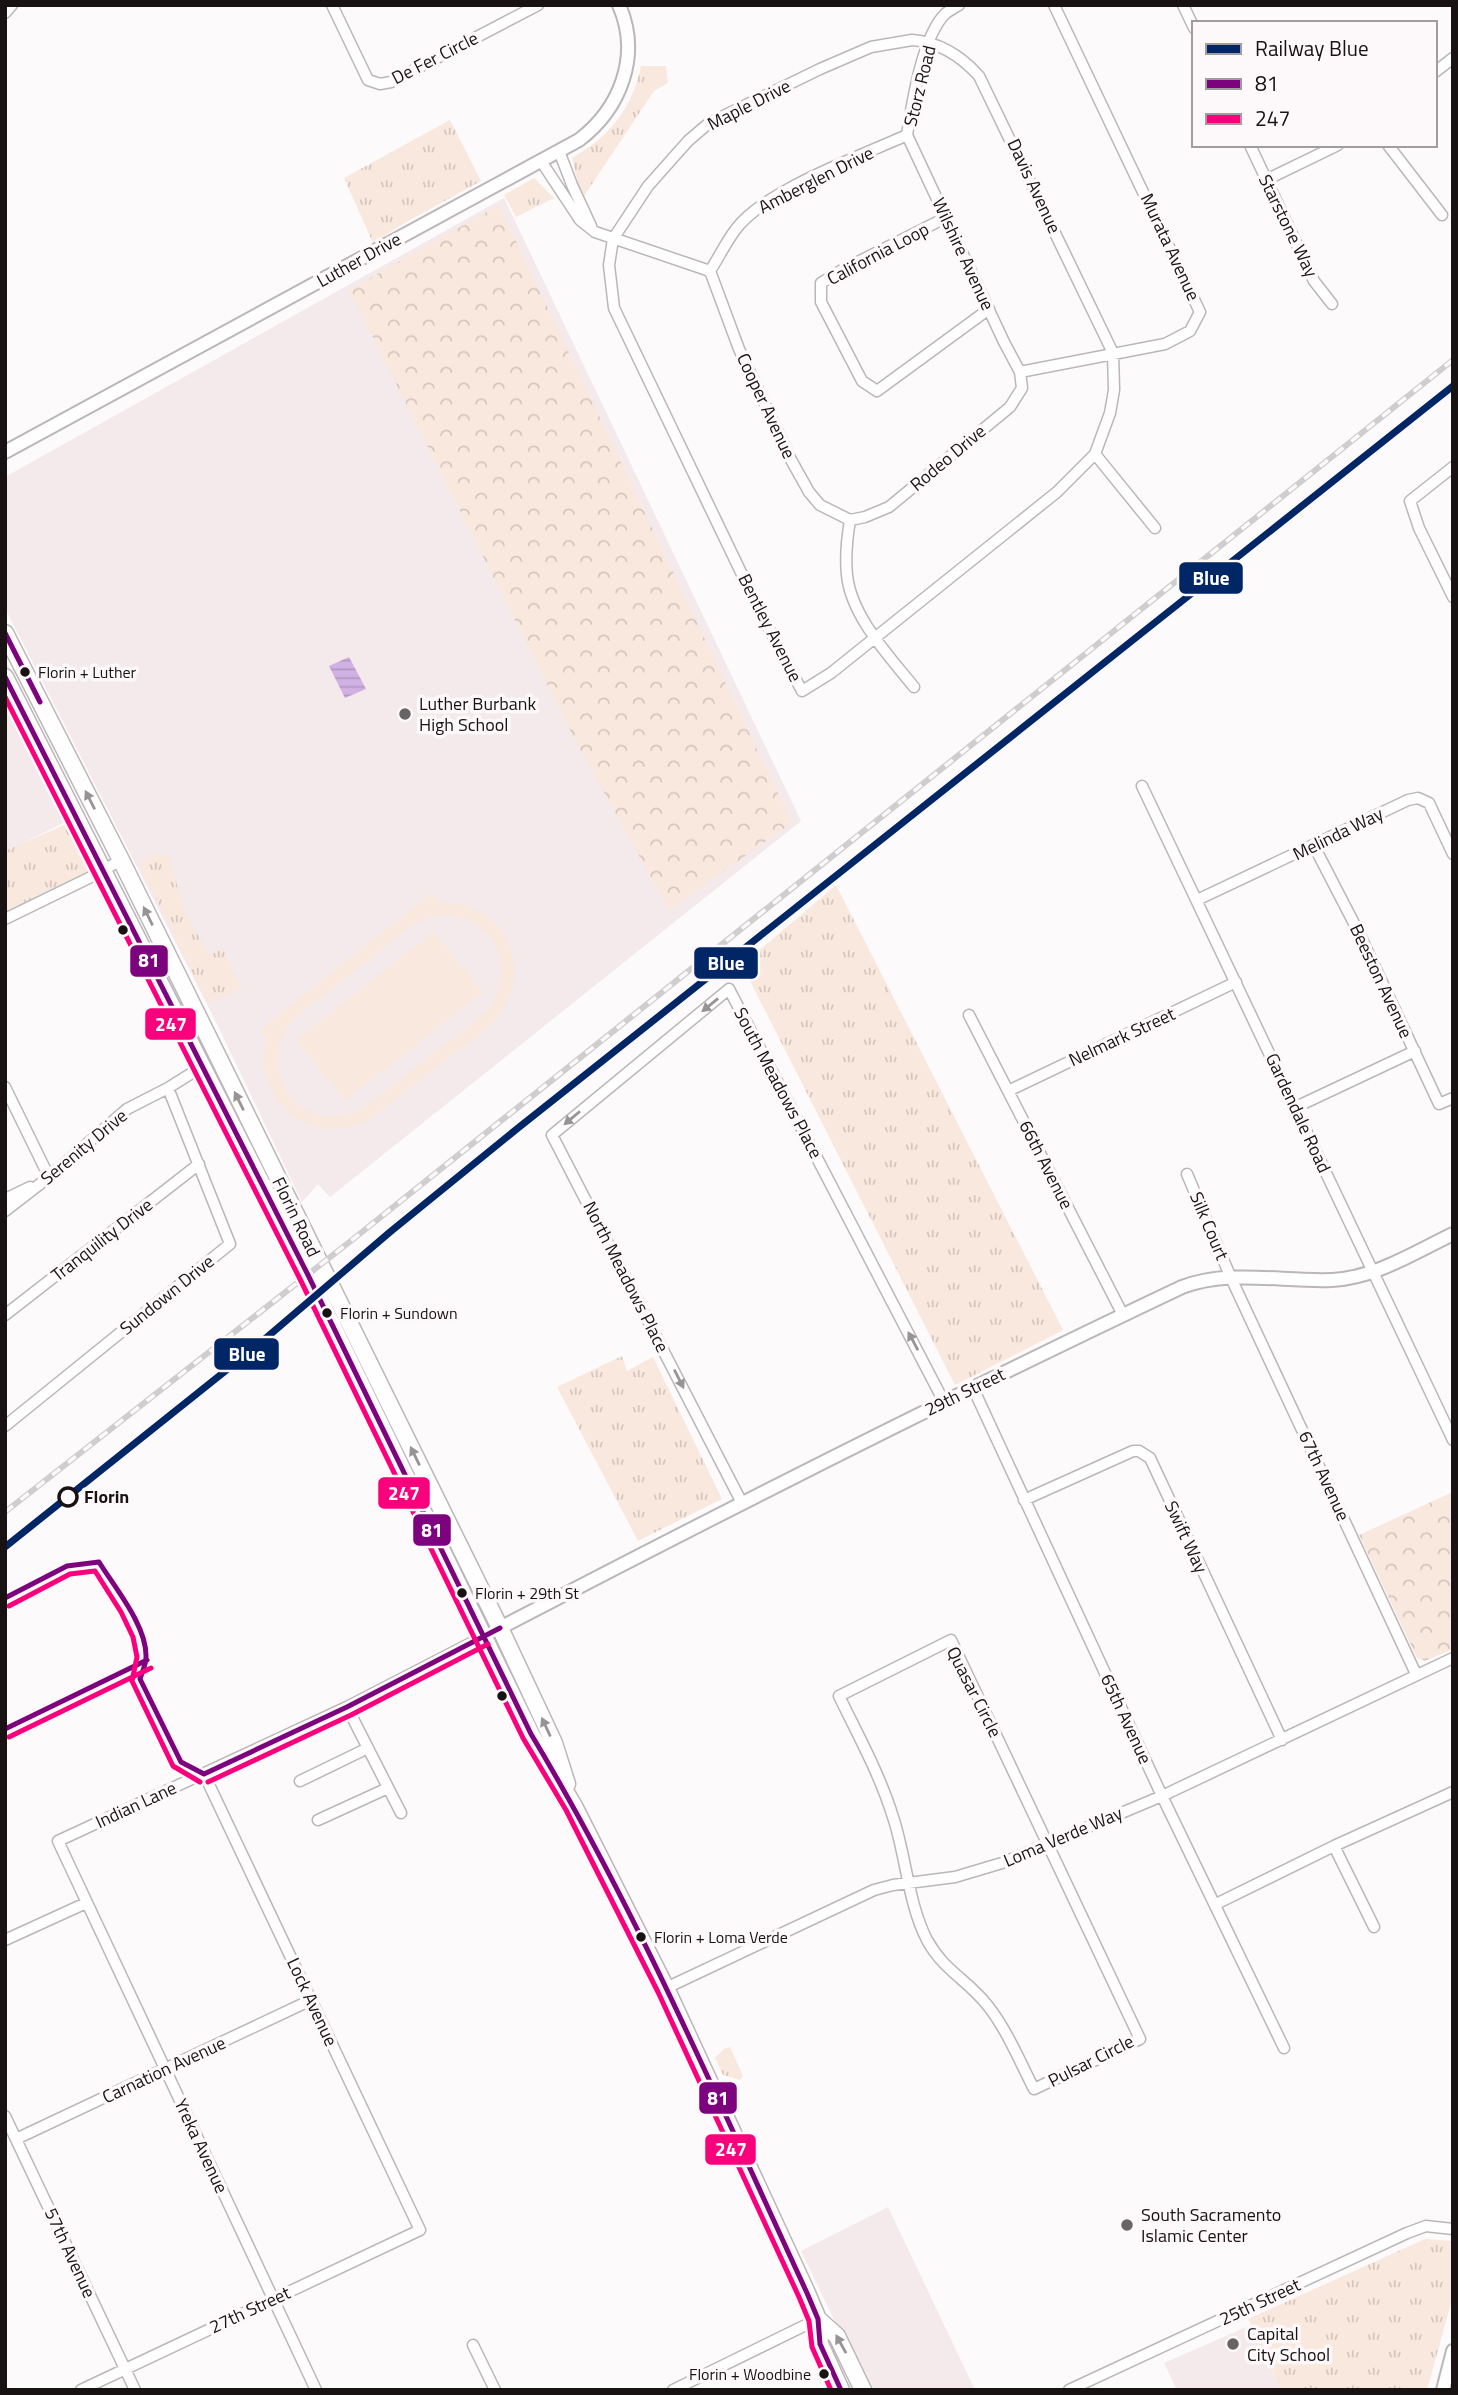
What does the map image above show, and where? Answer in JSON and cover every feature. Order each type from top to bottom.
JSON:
[{"type":"main road","name":"Florin Road","points":[[5,633],[121,860],[500,1628],[554,1743],[574,1806]]},
{"type":"main road","name":"Florin Road","points":[[5,677],[203,1066],[539,1750],[574,1806],[666,1988],[763,2194],[818,2319],[820,2344],[841,2390]]},
{"type":"main road","points":[[203,1066],[228,1078]]},
{"type":"main road","name":"Florin Road","points":[[818,2319],[837,2336],[863,2390]]},
{"type":"street","points":[[5,13],[12,5]]},
{"type":"street","name":"De Fer Circle","points":[[332,5],[361,69],[368,80],[380,84],[391,82],[538,5]]},
{"type":"street","name":"Luther Drive","points":[[5,452],[579,140],[597,125],[620,91],[628,53],[626,25],[619,5]]},
{"type":"street","name":"Storz Road","points":[[907,135],[914,93],[929,41],[944,15],[959,5]]},
{"type":"street","name":"Murata Avenue","points":[[1020,372],[1165,344],[1190,331],[1200,312],[1054,5]]},
{"type":"street","points":[[1183,5],[1192,24]]},
{"type":"street","name":"Maple Drive","points":[[612,239],[648,186],[673,156],[709,123],[871,47],[912,40],[929,41]]},
{"type":"street","name":"Davis Avenue","points":[[929,41],[963,59],[979,76],[1114,353]]},
{"type":"street","points":[[1437,70],[1453,58]]},
{"type":"street","name":"Wilshire Avenue","points":[[907,135],[1020,372]]},
{"type":"street","name":"Amberglen Drive","points":[[710,271],[736,228],[760,204],[907,135]]},
{"type":"street","name":"Starstone Way","points":[[1251,147],[1314,281],[1332,304]]},
{"type":"street","points":[[1266,180],[1334,147]]},
{"type":"street","points":[[1390,147],[1442,215]]},
{"type":"street","points":[[559,151],[595,232]]},
{"type":"street","points":[[541,161],[580,220],[595,232],[710,271]]},
{"type":"street","name":"California Loop","points":[[945,218],[821,283],[821,302],[862,381],[877,391],[989,309]]},
{"type":"street","name":"Bentley Avenue","points":[[612,239],[609,265],[614,308],[761,614],[802,691],[831,673],[873,636],[1057,492],[1095,454],[1110,413],[1114,390],[1114,353]]},
{"type":"street","name":"Cooper Avenue","points":[[710,271],[740,349],[803,480],[820,505],[850,520]]},
{"type":"street","name":"Rodeo Drive","points":[[850,520],[865,517],[889,506],[1010,407],[1022,388],[1020,372]]},
{"type":"street","points":[[1095,454],[1155,528]]},
{"type":"street","points":[[1453,467],[1410,501],[1419,528],[1453,597]]},
{"type":"street","points":[[850,520],[846,548],[847,578],[854,601],[873,636],[914,687]]},
{"type":"street","name":"Gardendale Road","points":[[1142,786],[1453,1440]]},
{"type":"street","name":"Melinda Way","points":[[1198,900],[1408,800],[1419,798],[1429,803],[1453,854]]},
{"type":"street","name":"Beeston Avenue","points":[[1314,846],[1359,933],[1439,1104],[1453,1098]]},
{"type":"street","points":[[5,919],[121,860]]},
{"type":"street","name":"Nelmark Street","points":[[1008,1091],[1237,982]]},
{"type":"street","name":"South Meadows Place","points":[[625,1075],[729,989],[944,1402]]},
{"type":"street","name":"66th Avenue","points":[[969,1015],[1123,1315]]},
{"type":"street","points":[[1296,1107],[1415,1052]]},
{"type":"street","name":"Serenity Drive","points":[[5,1211],[50,1177],[127,1109],[203,1066]]},
{"type":"street","name":"North Meadows Place","points":[[625,1075],[552,1135],[742,1503]]},
{"type":"street","points":[[5,1087],[10,1106],[50,1177],[5,1199]]},
{"type":"street","name":"Sundown Drive","points":[[5,1426],[230,1244],[168,1088]]},
{"type":"street","name":"Tranquility Drive","points":[[5,1315],[198,1164]]},
{"type":"street","name":"Silk Court","points":[[1187,1174],[1231,1278]]},
{"type":"street","name":"29th Street","points":[[500,1628],[944,1402],[1194,1283],[1231,1278],[1333,1280],[1374,1271],[1453,1234]]},
{"type":"street","name":"67th Avenue","points":[[1231,1278],[1416,1674]]},
{"type":"street","name":"65th Avenue","points":[[973,1388],[1162,1796],[1284,2048]]},
{"type":"street","name":"Swift Way","points":[[1024,1500],[1133,1451],[1150,1458],[1282,1740]]},
{"type":"street","name":"Indian Lane","points":[[86,1903],[58,1842],[347,1707],[500,1628]]},
{"type":"street","name":"Quasar Circle","points":[[910,1882],[894,1818],[839,1696],[951,1640],[1047,1843]]},
{"type":"street","name":"Loma Verde Way","points":[[666,1988],[874,1890],[977,1872],[1162,1796],[1453,1658]]},
{"type":"street","points":[[347,1707],[401,1813]]},
{"type":"street","points":[[300,1781],[368,1748]]},
{"type":"street","name":"Lock Avenue","points":[[204,1774],[420,2230]]},
{"type":"street","points":[[318,1820],[388,1788]]},
{"type":"street","points":[[1216,1904],[1453,1792]]},
{"type":"street","name":"Pulsar Circle","points":[[910,1882],[919,1920],[935,1952],[996,2017],[1034,2090],[1140,2039],[1047,1843]]},
{"type":"street","points":[[1334,1846],[1374,1927]]},
{"type":"street","points":[[5,1940],[86,1903]]},
{"type":"street","name":"Yreka Avenue","points":[[86,1903],[316,2390]]},
{"type":"street","name":"Carnation Avenue","points":[[16,2139],[311,2000]]},
{"type":"street","name":"57th Avenue","points":[[5,2116],[135,2390]]},
{"type":"street","name":"25th Street","points":[[1069,2390],[1407,2233],[1426,2226],[1453,2229]]},
{"type":"street","name":"27th Street","points":[[81,2390],[420,2230]]},
{"type":"street","points":[[673,2390],[818,2319]]},
{"type":"street","points":[[473,2345],[495,2390]]},
{"type":"street","points":[[1443,2390],[1453,2351]]},
{"type":"shaded area","name":"Luther Burbank High School","points":[[504,198],[801,821],[330,1197],[318,1184],[302,1202],[216,1022],[5,608],[5,477]]},
{"type":"shaded area","points":[[349,657],[366,689],[345,698],[329,666]]},
{"type":"shaded area","points":[[5,659],[83,813],[5,852]]},
{"type":"shaded area","points":[[888,2207],[975,2390],[868,2390],[801,2251]]},
{"type":"shaded area","name":"Capital City School","points":[[1251,2325],[1281,2390],[1177,2390],[1164,2363]]},
{"type":"green space","points":[[641,66],[666,66],[668,83],[654,91],[584,196],[580,193],[572,158],[598,140],[617,120],[632,95]]},
{"type":"green space","points":[[450,120],[481,181],[373,243],[344,178]]},
{"type":"green space","points":[[534,178],[554,198],[516,217],[504,195]]},
{"type":"green space","points":[[499,205],[792,823],[669,910],[575,740],[349,290]]},
{"type":"green space","points":[[66,824],[90,871],[81,879],[5,914],[5,851]]},
{"type":"green space","points":[[150,856],[170,856],[185,907],[210,955],[223,949],[242,988],[208,1004],[139,864]]},
{"type":"green space","points":[[836,885],[1063,1330],[955,1385],[742,965]]},
{"type":"green space","points":[[432,893],[440,902],[465,905],[485,914],[500,928],[510,946],[514,966],[512,987],[504,1008],[489,1027],[368,1121],[346,1128],[326,1128],[306,1123],[290,1114],[277,1100],[268,1082],[264,1061],[267,1038],[260,1029]],"holes":[[[447,915],[464,919],[490,937],[501,964],[497,994],[488,1010],[362,1109],[346,1115],[323,1115],[308,1110],[293,1099],[282,1080],[278,1060],[282,1039],[291,1024],[410,927],[428,918]]]},
{"type":"green space","points":[[434,931],[483,992],[345,1101],[296,1040]]},
{"type":"green space","points":[[622,1356],[627,1371],[653,1357],[722,1499],[638,1541],[557,1387]]},
{"type":"green space","points":[[1453,1492],[1453,1649],[1425,1661],[1417,1658],[1359,1535]]},
{"type":"green space","points":[[730,2047],[743,2076],[740,2080],[723,2075],[715,2058]]},
{"type":"green space","points":[[1425,2239],[1453,2241],[1453,2296],[1427,2390],[1281,2390],[1248,2319]]},
{"type":"railway","points":[[5,1512],[352,1240],[1453,360]]},
{"type":"rail line","name":"Blue","points":[[5,1547],[259,1344],[390,1232],[518,1128],[1453,386]]},
{"type":"transit line","name":"81","points":[[5,633],[40,702]]},
{"type":"transit line","name":"81","points":[[5,677],[308,1275],[531,1734],[570,1801],[642,1940],[710,2080],[807,2293],[818,2319],[820,2344],[841,2390]]},
{"type":"transit line","name":"247","points":[[5,697],[300,1279],[523,1738],[566,1810],[658,1992],[799,2297],[809,2321],[812,2347],[831,2390]]},
{"type":"transit line","name":"81","points":[[5,1598],[67,1566],[99,1562],[136,1620],[145,1645],[146,1657],[140,1679],[181,1762],[204,1774]]},
{"type":"transit line","name":"247","points":[[9,1606],[70,1574],[95,1571],[133,1637],[137,1657],[132,1681],[173,1766],[200,1782]]},
{"type":"transit line","name":"81","points":[[204,1774],[347,1707],[500,1628]]},
{"type":"transit line","name":"247","points":[[208,1782],[351,1715],[488,1644]]},
{"type":"transit line","name":"81","points":[[5,1729],[147,1660]]},
{"type":"transit line","name":"247","points":[[9,1737],[151,1668]]},
{"type":"place","name":"Florin + Luther","points":[[25,672]]},
{"type":"place","name":"Luther Burbank High School","points":[[405,714]]},
{"type":"place","name":"Florin + Sundown","points":[[327,1313]]},
{"type":"place","name":"Florin","points":[[68,1497]]},
{"type":"place","name":"Florin + 29th St","points":[[462,1593]]},
{"type":"place","name":"Florin + Loma Verde","points":[[641,1937]]},
{"type":"place","name":"South Sacramento Islamic Center","points":[[1127,2225]]},
{"type":"place","name":"Capital City School","points":[[1233,2344]]},
{"type":"place","name":"Florin + Woodbine","points":[[824,2374]]}]
